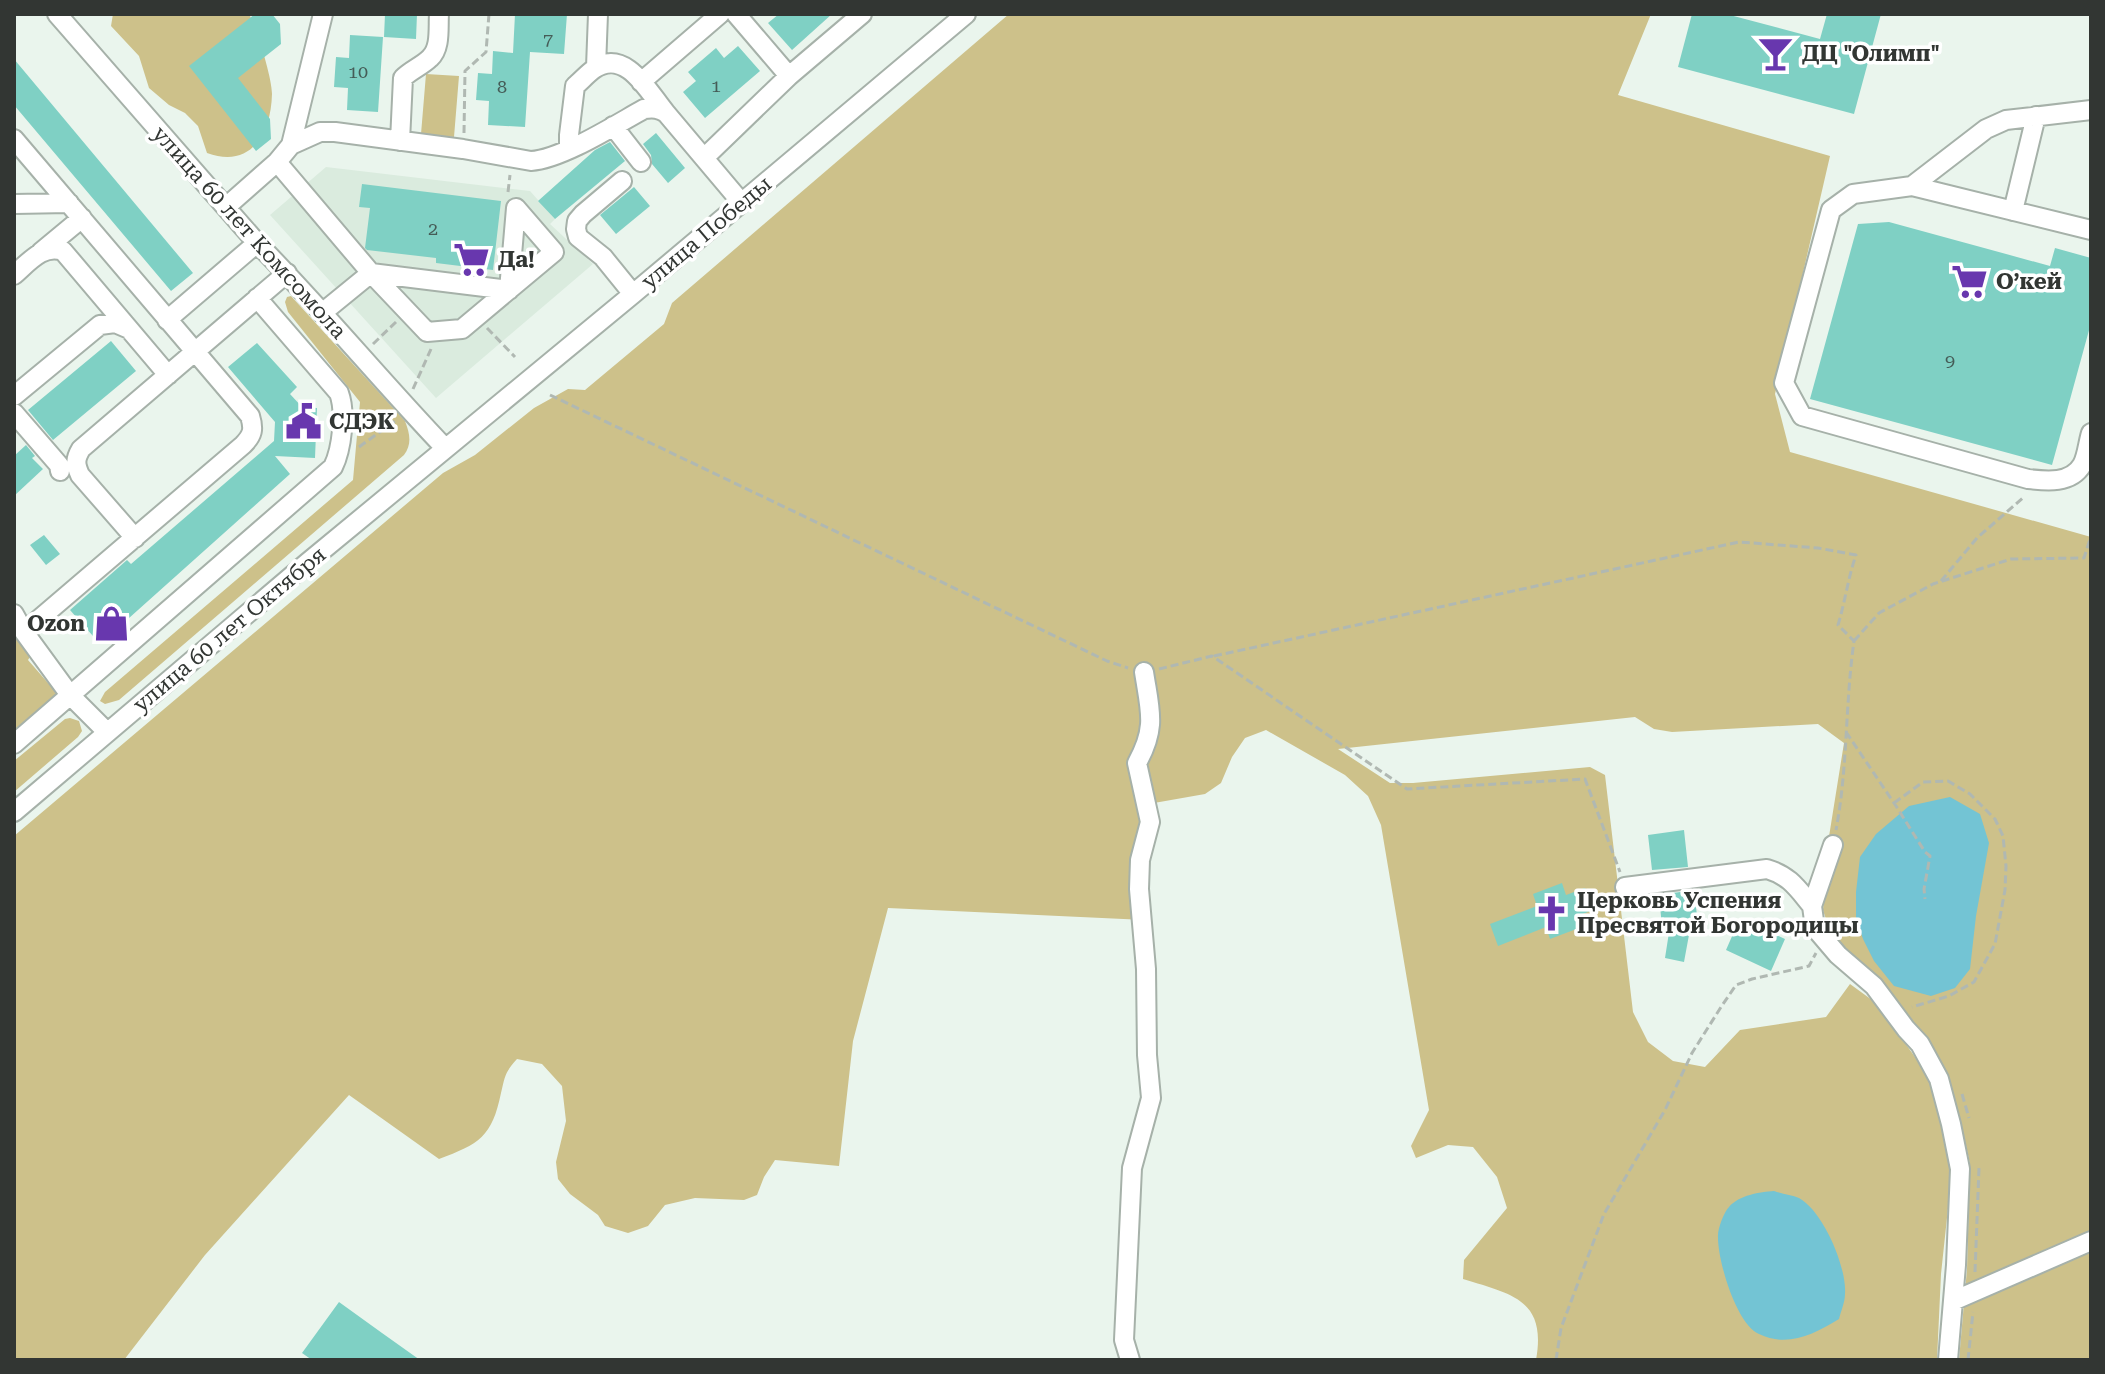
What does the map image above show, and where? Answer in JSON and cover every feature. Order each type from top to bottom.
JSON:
[{"type":"street","name":"улица 60 лет Комсомола","points":[[57,14],[257,243],[445,448]]},
{"type":"street","points":[[226,207],[277,162],[291,145],[323,14]]},
{"type":"street","points":[[400,141],[403,78],[435,51],[439,14]]},
{"type":"street","points":[[596,67],[598,14]]},
{"type":"street","points":[[641,82],[720,14]]},
{"type":"street","points":[[736,14],[789,76]]},
{"type":"street","points":[[704,158],[789,76],[862,14]]},
{"type":"street","name":"улица Победы","points":[[445,448],[966,14]]},
{"type":"street","points":[[569,149],[575,86],[596,67],[612,63],[625,66],[741,202]]},
{"type":"street","points":[[291,145],[320,132],[335,132],[531,161],[569,149],[644,109],[660,109],[666,113]]},
{"type":"street","points":[[1912,186],[1986,129],[2006,120],[2091,110]]},
{"type":"street","points":[[2013,211],[2036,116]]},
{"type":"street","points":[[613,126],[641,162]]},
{"type":"street","points":[[14,139],[250,416],[253,427],[251,437],[24,632]]},
{"type":"street","points":[[277,162],[371,273],[427,332],[462,329],[554,252],[516,208]]},
{"type":"street","points":[[622,181],[583,214],[577,221],[576,229],[578,237],[603,257],[633,294]]},
{"type":"street","points":[[2091,230],[1912,186],[1853,194],[1831,210],[1784,383],[1802,416],[2040,481],[2052,482],[2071,476],[2082,465],[2091,433]]},
{"type":"street","points":[[14,204],[69,203]]},
{"type":"street","points":[[509,290],[516,208]]},
{"type":"street","points":[[14,275],[82,218]]},
{"type":"street","points":[[167,320],[257,243]]},
{"type":"street","points":[[39,254],[49,249],[63,251],[168,375]]},
{"type":"street","points":[[135,538],[80,475],[75,466],[76,457],[81,449],[287,273]]},
{"type":"street","points":[[322,313],[371,273],[509,290]]},
{"type":"street","points":[[14,744],[333,467],[339,455],[343,403],[339,393],[257,298]]},
{"type":"street","points":[[14,396],[100,325],[115,323],[129,329]]},
{"type":"street","points":[[14,413],[59,465],[60,471]]},
{"type":"street","name":"улица 60 лет Октября","points":[[14,812],[445,448]]},
{"type":"street","points":[[14,614],[70,695],[107,732]]},
{"type":"street","points":[[1130,1360],[1124,1340],[1132,1168],[1151,1098],[1146,969],[1139,889],[1140,860],[1150,822],[1137,763],[1147,745],[1152,722],[1144,672]]},
{"type":"street","points":[[1833,845],[1812,906],[1815,928],[1838,955],[1874,986],[1920,1044],[1939,1079],[1951,1124],[1960,1169],[1948,1360]]},
{"type":"street","points":[[1625,887],[1767,869],[1781,873],[1792,882],[1812,906]]},
{"type":"street","points":[[1953,1301],[2091,1241]]},
{"type":"path","points":[[463,149],[465,71],[486,52],[489,14]]},
{"type":"path","points":[[511,157],[507,199],[516,208]]},
{"type":"path","points":[[373,344],[407,311]]},
{"type":"path","points":[[477,317],[515,357]]},
{"type":"path","points":[[412,392],[439,331]]},
{"type":"path","points":[[550,395],[1107,661],[1144,672],[1739,542],[1818,548],[1856,555],[1838,625],[1854,641]]},
{"type":"path","points":[[339,455],[359,446],[401,417]]},
{"type":"path","points":[[1941,581],[1977,538],[2040,481]]},
{"type":"path","points":[[1833,845],[1842,796],[1854,641],[1879,613],[1941,581],[2011,559],[2084,558],[2091,536]]},
{"type":"path","points":[[1212,656],[1407,789],[1585,779],[1625,887]]},
{"type":"path","points":[[1846,732],[1930,856],[1925,899]]},
{"type":"path","points":[[1894,803],[1923,782],[1948,781],[1970,794],[1995,819],[2003,836],[2006,866],[1995,944],[1974,982],[1949,996],[1910,1008]]},
{"type":"path","points":[[1556,1360],[1561,1328],[1604,1214],[1665,1110],[1692,1053],[1736,985],[1809,966],[1820,950],[1815,928]]},
{"type":"shaded area","points":[[113,14],[249,14],[264,54],[272,94],[268,122],[256,144],[236,156],[222,157],[207,153],[198,126],[149,88],[139,56],[111,26]]},
{"type":"shaded area","points":[[1009,14],[1651,14],[1618,95],[1830,156],[1775,394],[1790,452],[2091,537],[2091,1360],[1959,1360],[1967,1269],[1970,1164],[1960,1118],[1946,1072],[1913,1021],[1882,982],[1830,932],[1823,910],[1827,849],[1844,743],[1818,724],[1672,732],[1654,729],[1635,717],[1338,749],[1390,783],[1590,767],[1605,775],[1633,1012],[1648,1042],[1673,1061],[1705,1067],[1740,1030],[1826,1017],[1850,984],[1872,1000],[1934,1084],[1952,1171],[1941,1274],[1937,1360],[1536,1360],[1536,1324],[1522,1302],[1496,1289],[1463,1279],[1464,1260],[1507,1208],[1497,1177],[1473,1147],[1448,1145],[1416,1158],[1411,1146],[1429,1110],[1381,825],[1368,796],[1345,775],[1266,730],[1245,738],[1232,757],[1221,783],[1205,794],[1154,803],[1144,817],[1145,920],[888,908],[853,1041],[839,1166],[775,1160],[757,1195],[744,1200],[695,1198],[665,1205],[648,1226],[628,1233],[605,1226],[598,1215],[570,1194],[558,1179],[556,1162],[566,1121],[562,1086],[542,1064],[517,1059],[506,1074],[493,1120],[482,1137],[464,1149],[439,1159],[349,1095],[205,1255],[124,1360],[14,1360],[14,836],[443,473],[475,455],[534,408],[568,389],[585,390],[664,324],[672,303]]},
{"type":"shaded area","points":[[426,74],[459,76],[454,137],[421,134]]},
{"type":"shaded area","points":[[326,167],[530,191],[555,219],[550,224],[593,264],[436,398],[270,215]]},
{"type":"shaded area","points":[[291,296],[405,421],[409,439],[407,451],[119,700],[105,704],[100,701],[105,692],[353,480],[360,402],[288,312],[285,302]]},
{"type":"shaded area","points":[[14,621],[31,655],[28,660],[59,698],[14,740]]},
{"type":"shaded area","points":[[70,718],[79,721],[82,731],[78,737],[14,792],[14,761]]},
{"type":"water","points":[[1950,797],[1980,814],[1989,843],[1970,969],[1955,988],[1931,996],[1894,986],[1874,961],[1856,919],[1856,892],[1860,857],[1876,834],[1909,806]]},
{"type":"water","points":[[1774,1191],[1799,1198],[1817,1215],[1838,1255],[1845,1283],[1839,1319],[1810,1334],[1780,1340],[1759,1334],[1743,1318],[1724,1274],[1718,1235],[1723,1216],[1733,1203],[1756,1193]]},
{"type":"building","points":[[255,14],[272,14],[280,24],[281,44],[238,78],[270,119],[271,139],[256,151],[189,66]]},
{"type":"building","points":[[385,14],[417,14],[416,39],[384,37]]},
{"type":"building","points":[[515,14],[567,14],[564,54],[530,52],[525,127],[488,125],[489,101],[476,100],[478,73],[492,74],[493,51],[513,53]]},
{"type":"building","points":[[779,14],[832,14],[792,50],[768,23]]},
{"type":"building","name":"ДЦ \"Олимп\"","points":[[1692,14],[1726,14],[1820,39],[1827,14],[1881,14],[1854,114],[1678,67]]},
{"type":"building","points":[[350,35],[383,37],[378,112],[347,110],[348,88],[334,87],[336,57],[349,58]]},
{"type":"building","points":[[738,46],[760,71],[705,118],[683,92],[696,81],[688,72],[716,48],[724,58]]},
{"type":"building","points":[[14,59],[193,273],[171,291],[14,105]]},
{"type":"building","points":[[656,133],[685,168],[668,183],[652,164],[651,155],[643,144]]},
{"type":"building","points":[[610,142],[625,161],[555,219],[538,201],[595,150]]},
{"type":"building","points":[[362,184],[501,201],[493,270],[436,263],[436,258],[367,250],[370,208],[359,207]]},
{"type":"building","points":[[634,187],[650,206],[616,234],[600,215]]},
{"type":"building","points":[[1889,222],[2050,266],[2055,248],[2091,258],[2091,323],[2052,465],[1810,399],[1858,224]]},
{"type":"building","points":[[111,341],[136,371],[53,440],[28,410]]},
{"type":"building","points":[[257,343],[297,387],[290,394],[302,407],[317,408],[315,458],[275,456],[290,474],[100,644],[70,610],[127,560],[131,564],[274,441],[275,422],[228,367]]},
{"type":"building","points":[[26,445],[35,456],[32,458],[43,469],[14,496],[14,456]]},
{"type":"building","points":[[44,535],[60,554],[46,565],[30,545]]},
{"type":"building","points":[[1684,830],[1688,867],[1652,870],[1648,835]]},
{"type":"building","name":"Церковь Успения Пресвятой Богородицы","points":[[1562,883],[1566,895],[1585,888],[1593,910],[1575,917],[1579,928],[1550,939],[1546,927],[1498,946],[1490,924],[1537,906],[1533,894]]},
{"type":"building","points":[[1694,890],[1698,924],[1691,924],[1684,962],[1665,958],[1670,926],[1662,927],[1659,895]]},
{"type":"building","points":[[1740,918],[1785,939],[1771,971],[1726,950]]},
{"type":"building","points":[[339,1302],[420,1360],[312,1360],[302,1353]]},
{"type":"place","name":"ДЦ \"Олимп\"","points":[[1776,53]]},
{"type":"place","name":"Да!","points":[[472,259]]},
{"type":"place","name":"О’кей","points":[[1970,281]]},
{"type":"place","name":"СДЭК","points":[[303,421]]},
{"type":"place","name":"Ozon","points":[[111,623]]},
{"type":"place","name":"Церковь Успения Пресвятой Богородицы","points":[[1551,913]]}]
